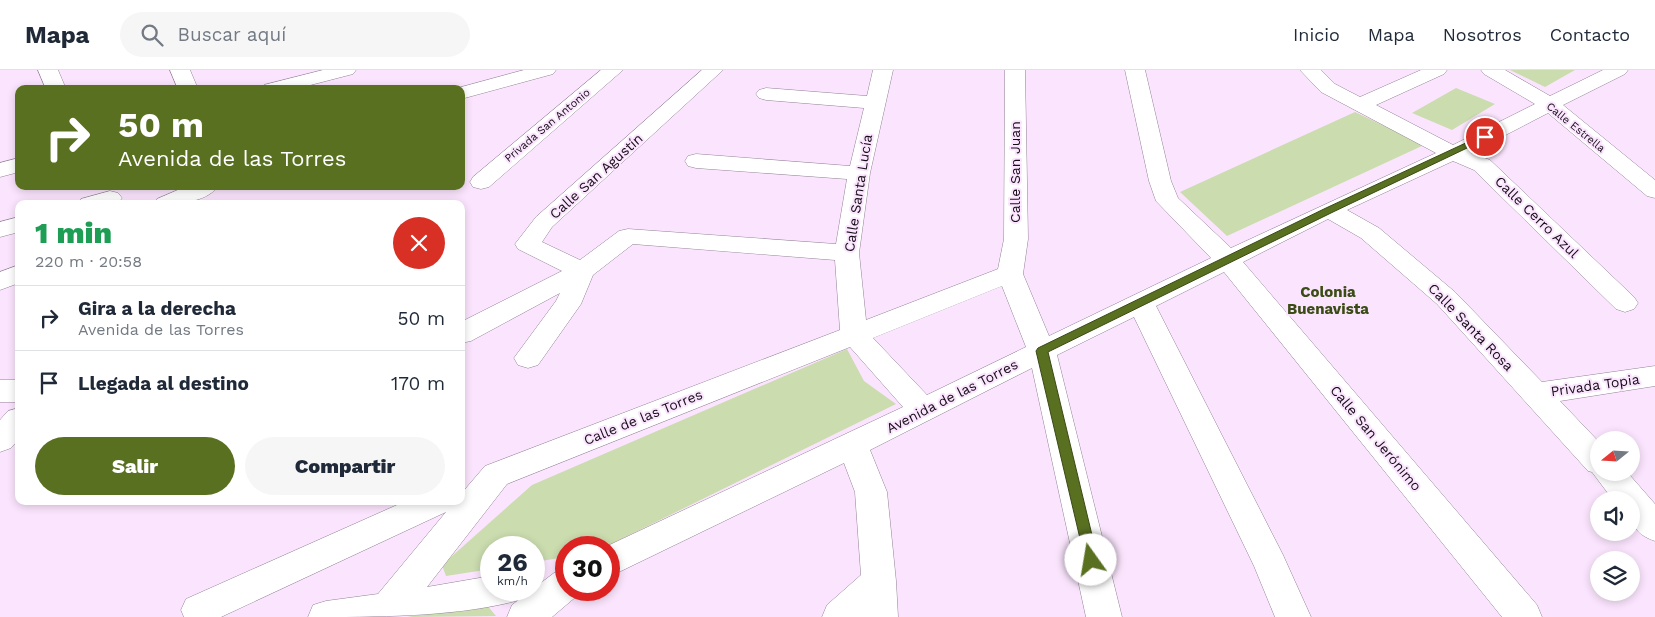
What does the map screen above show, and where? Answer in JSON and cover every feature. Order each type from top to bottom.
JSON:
[{"type":"street","points":[[48,70],[54,85]]},
{"type":"street","points":[[180,70],[186,85]]},
{"type":"street","points":[[287,85],[346,70]]},
{"type":"street","points":[[465,92],[546,70]]},
{"type":"street","name":"Privada San Antonio","points":[[481,182],[613,70]]},
{"type":"street","name":"Calle San Agustín","points":[[582,271],[527,244],[544,222],[713,70]]},
{"type":"street","name":"Calle Santa Lucía","points":[[854,334],[847,253],[859,173],[882,70]]},
{"type":"street","name":"Calle San Juan","points":[[1010,274],[1016,238],[1015,70]]},
{"type":"street","points":[[1135,70],[1160,181],[1168,201],[1228,260]]},
{"type":"street","name":"Calle Cerro Azul","points":[[1310,70],[1328,88],[1453,153],[1482,165],[1503,183],[1625,303]]},
{"type":"street","points":[[1360,105],[1437,70]]},
{"type":"street","name":"Calle Estrella","points":[[1491,70],[1549,104],[1655,191]]},
{"type":"street","name":"Avenida de las Torres","points":[[620,557],[853,445],[1329,210],[1453,153],[1618,70]]},
{"type":"street","points":[[766,94],[874,103]]},
{"type":"street","points":[[696,161],[859,173]]},
{"type":"street","points":[[0,170],[15,165]]},
{"type":"street","points":[[175,200],[198,190]]},
{"type":"street","name":"Calle Santa Rosa","points":[[1329,210],[1370,233],[1446,298],[1590,452]]},
{"type":"street","points":[[0,230],[15,225]]},
{"type":"street","points":[[465,332],[582,271],[628,236],[847,253]]},
{"type":"street","name":"Calle San Jerónimo","points":[[1228,260],[1524,617]]},
{"type":"street","points":[[528,358],[568,304],[582,271]]},
{"type":"street","points":[[1010,274],[1042,351],[1104,617]]},
{"type":"street","name":"Calle de las Torres","points":[[388,609],[496,475],[1010,274]]},
{"type":"street","points":[[0,282],[15,275]]},
{"type":"street","points":[[1141,303],[1271,566],[1293,617]]},
{"type":"street","points":[[854,334],[923,410]]},
{"type":"street","name":"Privada Topia","points":[[1535,394],[1655,377]]},
{"type":"street","points":[[0,391],[15,391]]},
{"type":"street","points":[[0,440],[15,423]]},
{"type":"street","points":[[853,445],[870,492],[879,581],[880,617]]},
{"type":"street","points":[[465,489],[496,475]]},
{"type":"street","points":[[1616,481],[1655,527]]},
{"type":"street","points":[[199,610],[430,505]]},
{"type":"street","points":[[840,617],[879,581]]},
{"type":"street","points":[[525,617],[555,593]]},
{"type":"street","points":[[326,617],[480,594]]},
{"type":"green space","points":[[1510,70],[1575,70],[1545,87]]},
{"type":"green space","points":[[1456,88],[1495,104],[1452,130],[1412,113]]},
{"type":"green space","points":[[1355,112],[1424,145],[1227,236],[1180,192]]},
{"type":"green space","points":[[847,349],[864,381],[896,404],[620,540],[620,536],[555,536],[555,559],[545,560],[545,536],[480,536],[480,571],[446,576],[442,565],[532,485]]},
{"type":"green space","points":[[486,604],[496,616],[407,617]]},
{"type":"district","name":"Colonia Buenavista","points":[[1328,300]]},
{"type":"route","points":[[1091,560],[1042,351],[1329,210],[1485,137]]}]
